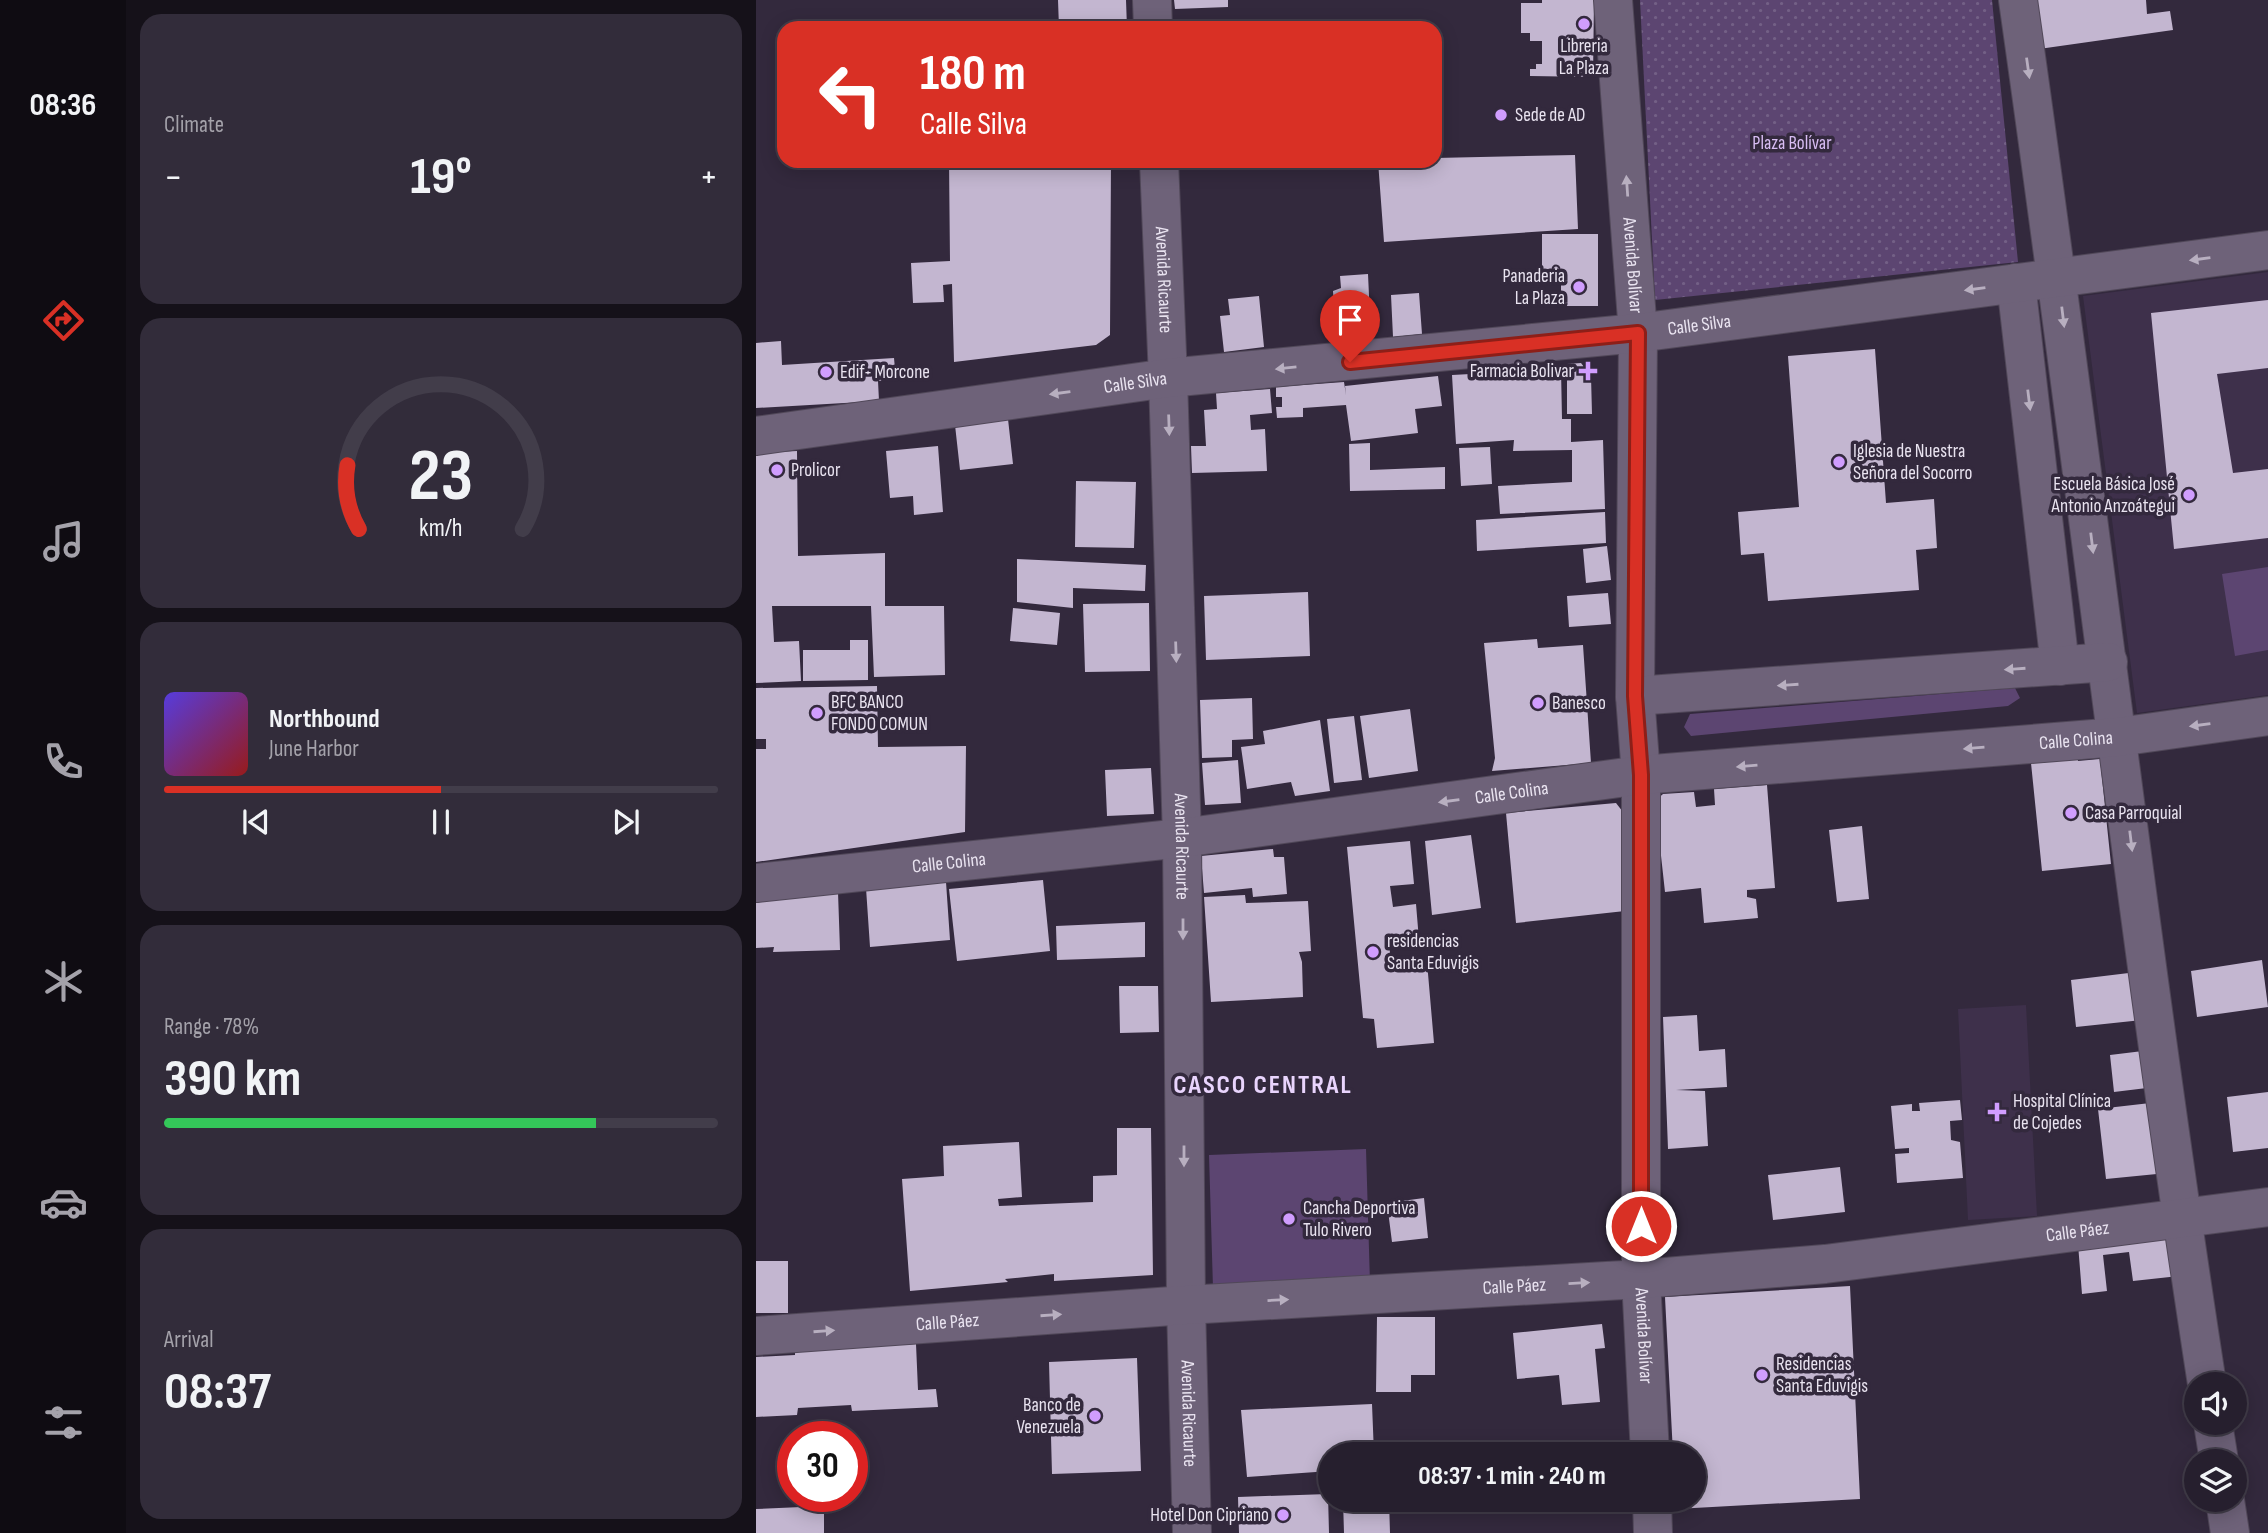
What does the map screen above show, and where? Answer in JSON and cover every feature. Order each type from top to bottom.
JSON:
[{"type":"street","points":[[1152,0],[1153,21]]},
{"type":"street","name":"Avenida Bolívar","points":[[1613,0],[1638,333],[1635,696],[1641,775],[1641,1279],[1649,1442]]},
{"type":"street","points":[[2018,0],[2058,278],[2181,1219],[2205,1372]]},
{"type":"street","name":"Avenida Ricaurte","points":[[1159,168],[1182,838],[1186,1305],[1192,1533]]},
{"type":"street","name":"Calle Silva","points":[[756,436],[1168,378],[1638,333],[2268,250]]},
{"type":"street","points":[[2016,283],[2060,666]]},
{"type":"street","points":[[1635,696],[2108,662]]},
{"type":"street","name":"Calle Colina","points":[[756,883],[1182,838],[1641,775],[2118,737],[2268,716]]},
{"type":"street","name":"Calle Páez","points":[[756,1336],[1186,1305],[1641,1279],[1825,1264],[2268,1207]]},
{"type":"street","points":[[1652,1512],[1653,1533]]},
{"type":"street","points":[[2227,1512],[2230,1533]]},
{"type":"shaded area","name":"Escuela Básica José Antonio Anzoátegui","points":[[2268,272],[2268,695],[2137,713],[2083,296]]},
{"type":"shaded area","name":"Hospital Clínica de Cojedes","points":[[2026,1005],[2037,1216],[1968,1220],[1958,1009]]},
{"type":"green space","name":"Plaza Bolívar","points":[[1640,0],[1992,0],[2018,262],[1655,300]]},
{"type":"green space","points":[[2268,567],[2268,650],[2235,656],[2222,574]]},
{"type":"green space","points":[[2015,688],[2020,698],[2008,706],[1691,736],[1684,727],[1690,714]]},
{"type":"green space","name":"Cancha Deportiva Tulo Rivero","points":[[1366,1149],[1370,1283],[1213,1288],[1209,1155]]},
{"type":"building","points":[[1058,0],[1126,0],[1127,21],[1059,21]]},
{"type":"building","points":[[1174,0],[1228,0],[1228,7],[1175,9]]},
{"type":"building","points":[[1542,0],[1594,0],[1593,77],[1530,76],[1530,69],[1536,69],[1536,64],[1542,64],[1542,41],[1530,41],[1530,33],[1521,33],[1521,3],[1542,3]]},
{"type":"building","points":[[2033,0],[2146,0],[2147,14],[2170,11],[2173,30],[2039,49]]},
{"type":"building","points":[[1575,155],[1578,229],[1384,242],[1379,168],[1442,168],[1442,158]]},
{"type":"building","points":[[949,168],[1111,168],[1110,335],[1096,345],[954,362],[952,284],[943,285],[944,302],[913,303],[911,263],[950,261]]},
{"type":"building","name":"Panaderia La Plaza","points":[[1542,234],[1598,234],[1598,306],[1561,306],[1561,269],[1542,269]]},
{"type":"building","points":[[1368,274],[1371,339],[1336,341],[1333,291],[1341,288],[1340,276]]},
{"type":"building","points":[[1419,293],[1422,334],[1393,337],[1391,295]]},
{"type":"building","points":[[1259,296],[1264,347],[1224,352],[1220,316],[1230,315],[1228,299]]},
{"type":"building","name":"Escuela Básica José Antonio Anzoátegui","points":[[2268,300],[2268,368],[2217,374],[2233,473],[2268,469],[2268,538],[2174,549],[2151,313]]},
{"type":"building","name":"Edif- Morcone","points":[[781,341],[782,365],[894,358],[896,380],[878,381],[879,401],[756,408],[756,343]]},
{"type":"building","name":"Iglesia de Nuestra Señora del Socorro","points":[[1875,349],[1886,503],[1934,499],[1937,548],[1916,550],[1919,590],[1768,601],[1764,553],[1741,555],[1738,512],[1799,507],[1788,356]]},
{"type":"building","points":[[1581,363],[1591,376],[1592,414],[1567,414],[1567,364]]},
{"type":"building","points":[[1561,369],[1562,419],[1571,419],[1571,442],[1603,440],[1605,509],[1500,514],[1498,486],[1572,482],[1572,450],[1513,451],[1514,440],[1456,444],[1452,375]]},
{"type":"building","points":[[1438,376],[1442,406],[1415,409],[1418,433],[1351,441],[1346,405],[1303,408],[1303,417],[1277,418],[1276,407],[1282,407],[1282,397],[1276,397],[1276,387],[1344,382],[1346,395],[1345,386]]},
{"type":"building","points":[[1270,389],[1272,413],[1250,415],[1251,430],[1265,429],[1267,471],[1192,473],[1191,446],[1206,446],[1204,410],[1217,409],[1216,393]]},
{"type":"building","points":[[1008,419],[1013,464],[960,470],[955,425]]},
{"type":"building","points":[[1370,443],[1370,470],[1445,467],[1445,489],[1350,491],[1349,444]]},
{"type":"building","points":[[938,446],[943,512],[914,515],[913,496],[890,498],[886,451]]},
{"type":"building","points":[[1490,447],[1492,484],[1461,486],[1459,448]]},
{"type":"building","points":[[797,451],[798,556],[885,553],[885,606],[944,606],[945,675],[874,677],[871,606],[772,606],[774,642],[799,641],[801,681],[756,683],[756,453]]},
{"type":"building","points":[[1076,481],[1136,482],[1134,548],[1075,547]]},
{"type":"building","points":[[1605,512],[1606,543],[1477,551],[1476,520]]},
{"type":"building","points":[[1607,546],[1611,580],[1586,583],[1583,549]]},
{"type":"building","points":[[1017,559],[1146,565],[1145,591],[1073,588],[1073,608],[1017,602]]},
{"type":"building","points":[[1308,592],[1310,656],[1206,660],[1204,596]]},
{"type":"building","points":[[1608,593],[1611,624],[1569,627],[1567,596]]},
{"type":"building","points":[[1149,603],[1150,671],[1085,672],[1083,604]]},
{"type":"building","points":[[1013,608],[1060,613],[1057,645],[1010,641]]},
{"type":"building","name":"Banesco","points":[[1537,639],[1538,648],[1583,645],[1591,763],[1492,771],[1495,758],[1484,643]]},
{"type":"building","points":[[850,640],[868,640],[868,680],[803,681],[803,650],[850,650]]},
{"type":"building","points":[[877,686],[878,747],[966,746],[965,832],[756,862],[756,749],[766,749],[766,739],[756,739],[756,688]]},
{"type":"building","points":[[1252,698],[1253,739],[1232,740],[1232,757],[1202,758],[1200,700]]},
{"type":"building","points":[[1410,709],[1418,771],[1369,778],[1360,716]]},
{"type":"building","points":[[1354,716],[1362,780],[1334,783],[1327,719]]},
{"type":"building","points":[[1320,720],[1330,791],[1295,796],[1291,782],[1247,789],[1241,747],[1265,744],[1263,731]]},
{"type":"building","name":"Casa Parroquial","points":[[2077,751],[2078,761],[2100,759],[2111,864],[2042,871],[2031,763]]},
{"type":"building","points":[[1238,760],[1241,803],[1205,805],[1202,763]]},
{"type":"building","points":[[1151,768],[1154,814],[1107,816],[1105,770]]},
{"type":"building","points":[[1767,785],[1775,888],[1747,890],[1747,897],[1756,899],[1758,918],[1704,923],[1701,888],[1665,892],[1655,801],[1663,794],[1694,792],[1696,807],[1715,805],[1714,789]]},
{"type":"building","points":[[1616,803],[1623,812],[1625,911],[1516,923],[1506,813]]},
{"type":"building","points":[[1862,826],[1869,899],[1837,902],[1829,830]]},
{"type":"building","points":[[1471,835],[1481,908],[1432,915],[1425,841]]},
{"type":"building","name":"residencias Santa Eduvigis","points":[[1410,841],[1414,884],[1390,886],[1393,907],[1416,904],[1419,940],[1389,942],[1391,965],[1427,962],[1434,1043],[1377,1048],[1374,1019],[1363,1018],[1347,847]]},
{"type":"building","points":[[1273,849],[1274,857],[1284,857],[1287,894],[1253,897],[1252,888],[1204,893],[1201,856]]},
{"type":"building","points":[[1043,880],[1050,951],[957,961],[949,889]]},
{"type":"building","points":[[946,882],[950,940],[870,947],[866,888]]},
{"type":"building","points":[[838,892],[840,950],[773,952],[774,947],[756,948],[756,901]]},
{"type":"building","points":[[1245,895],[1246,903],[1308,901],[1311,951],[1299,952],[1302,962],[1303,997],[1211,1002],[1204,897]]},
{"type":"building","points":[[1145,922],[1145,957],[1057,960],[1056,926]]},
{"type":"building","points":[[2262,960],[2268,1007],[2197,1017],[2191,971]]},
{"type":"building","points":[[2137,972],[2142,1020],[2076,1027],[2071,980]]},
{"type":"building","points":[[1119,986],[1158,986],[1159,1032],[1120,1033]]},
{"type":"building","points":[[1697,1015],[1699,1051],[1725,1049],[1727,1087],[1676,1090],[1705,1091],[1708,1146],[1668,1149],[1663,1017]]},
{"type":"building","points":[[2151,1050],[2155,1087],[2114,1092],[2110,1055]]},
{"type":"building","points":[[2268,1092],[2268,1148],[2233,1152],[2227,1097]]},
{"type":"building","points":[[1960,1100],[1962,1120],[1950,1121],[1951,1140],[1960,1142],[1963,1178],[1897,1183],[1895,1154],[1909,1153],[1909,1148],[1895,1149],[1891,1106],[1912,1104],[1912,1111],[1920,1111],[1919,1103]]},
{"type":"building","points":[[2159,1102],[2167,1173],[2106,1179],[2098,1109]]},
{"type":"building","points":[[1117,1128],[1151,1128],[1153,1275],[1054,1281],[1054,1274],[1005,1279],[1008,1282],[910,1291],[902,1179],[944,1176],[943,1146],[1019,1142],[1022,1197],[998,1199],[999,1206],[1093,1202],[1093,1176],[1117,1175]]},
{"type":"building","points":[[1840,1167],[1845,1212],[1773,1220],[1768,1175]]},
{"type":"building","points":[[1424,1198],[1428,1238],[1392,1242],[1387,1203]]},
{"type":"building","points":[[2166,1224],[2179,1276],[2133,1281],[2129,1252],[2103,1255],[2107,1291],[2082,1294],[2078,1244]]},
{"type":"building","points":[[756,1261],[788,1261],[788,1313],[756,1313]]},
{"type":"building","name":"Residencias Santa Eduvigis","points":[[1850,1286],[1860,1499],[1706,1507],[1706,1442],[1672,1442],[1665,1297]]},
{"type":"building","points":[[1377,1317],[1435,1317],[1435,1375],[1411,1375],[1411,1392],[1376,1392]]},
{"type":"building","points":[[1602,1324],[1605,1348],[1595,1349],[1600,1402],[1562,1405],[1559,1375],[1517,1379],[1513,1333]]},
{"type":"building","points":[[916,1344],[918,1390],[936,1389],[938,1407],[852,1411],[851,1405],[798,1408],[797,1415],[756,1417],[756,1357],[795,1355],[795,1350]]},
{"type":"building","name":"Banco de Venezuela","points":[[1137,1358],[1141,1471],[1052,1474],[1049,1362]]},
{"type":"building","points":[[1372,1404],[1374,1442],[1318,1442],[1318,1472],[1247,1477],[1241,1410]]},
{"type":"building","name":"Hotel Don Cipriano","points":[[1318,1494],[1318,1512],[1328,1512],[1329,1533],[1239,1533],[1238,1497]]},
{"type":"building","points":[[756,1509],[824,1512],[824,1533],[756,1533]]},
{"type":"building","points":[[1343,1512],[1389,1512],[1390,1533],[1344,1533]]},
{"type":"place","name":"Libreria La Plaza","points":[[1584,24]]},
{"type":"place","name":"Sede de AD","points":[[1501,115]]},
{"type":"place","name":"Panaderia La Plaza","points":[[1579,287]]},
{"type":"place","name":"Farmacia Bolivar","points":[[1588,371]]},
{"type":"place","name":"Edif- Morcone","points":[[826,372]]},
{"type":"place","name":"Iglesia de Nuestra Señora del Socorro","points":[[1839,462]]},
{"type":"place","name":"Prolicor","points":[[777,470]]},
{"type":"place","name":"Escuela Básica José Antonio Anzoátegui","points":[[2189,495]]},
{"type":"place","name":"Banesco","points":[[1538,703]]},
{"type":"place","name":"BFC BANCO FONDO COMUN","points":[[817,713]]},
{"type":"place","name":"Casa Parroquial","points":[[2071,813]]},
{"type":"place","name":"residencias Santa Eduvigis","points":[[1373,952]]},
{"type":"place","name":"Hospital Clínica de Cojedes","points":[[1997,1112]]},
{"type":"place","name":"Cancha Deportiva Tulo Rivero","points":[[1289,1219]]},
{"type":"place","name":"Residencias Santa Eduvigis","points":[[1762,1375]]},
{"type":"place","name":"Banco de Venezuela","points":[[1095,1416]]},
{"type":"place","name":"Hotel Don Cipriano","points":[[1283,1515]]},
{"type":"district","name":"CASCO CENTRAL","points":[[1263,1085]]},
{"type":"route","points":[[1350,362],[1638,333],[1635,696],[1641,775],[1641,1226]]}]
